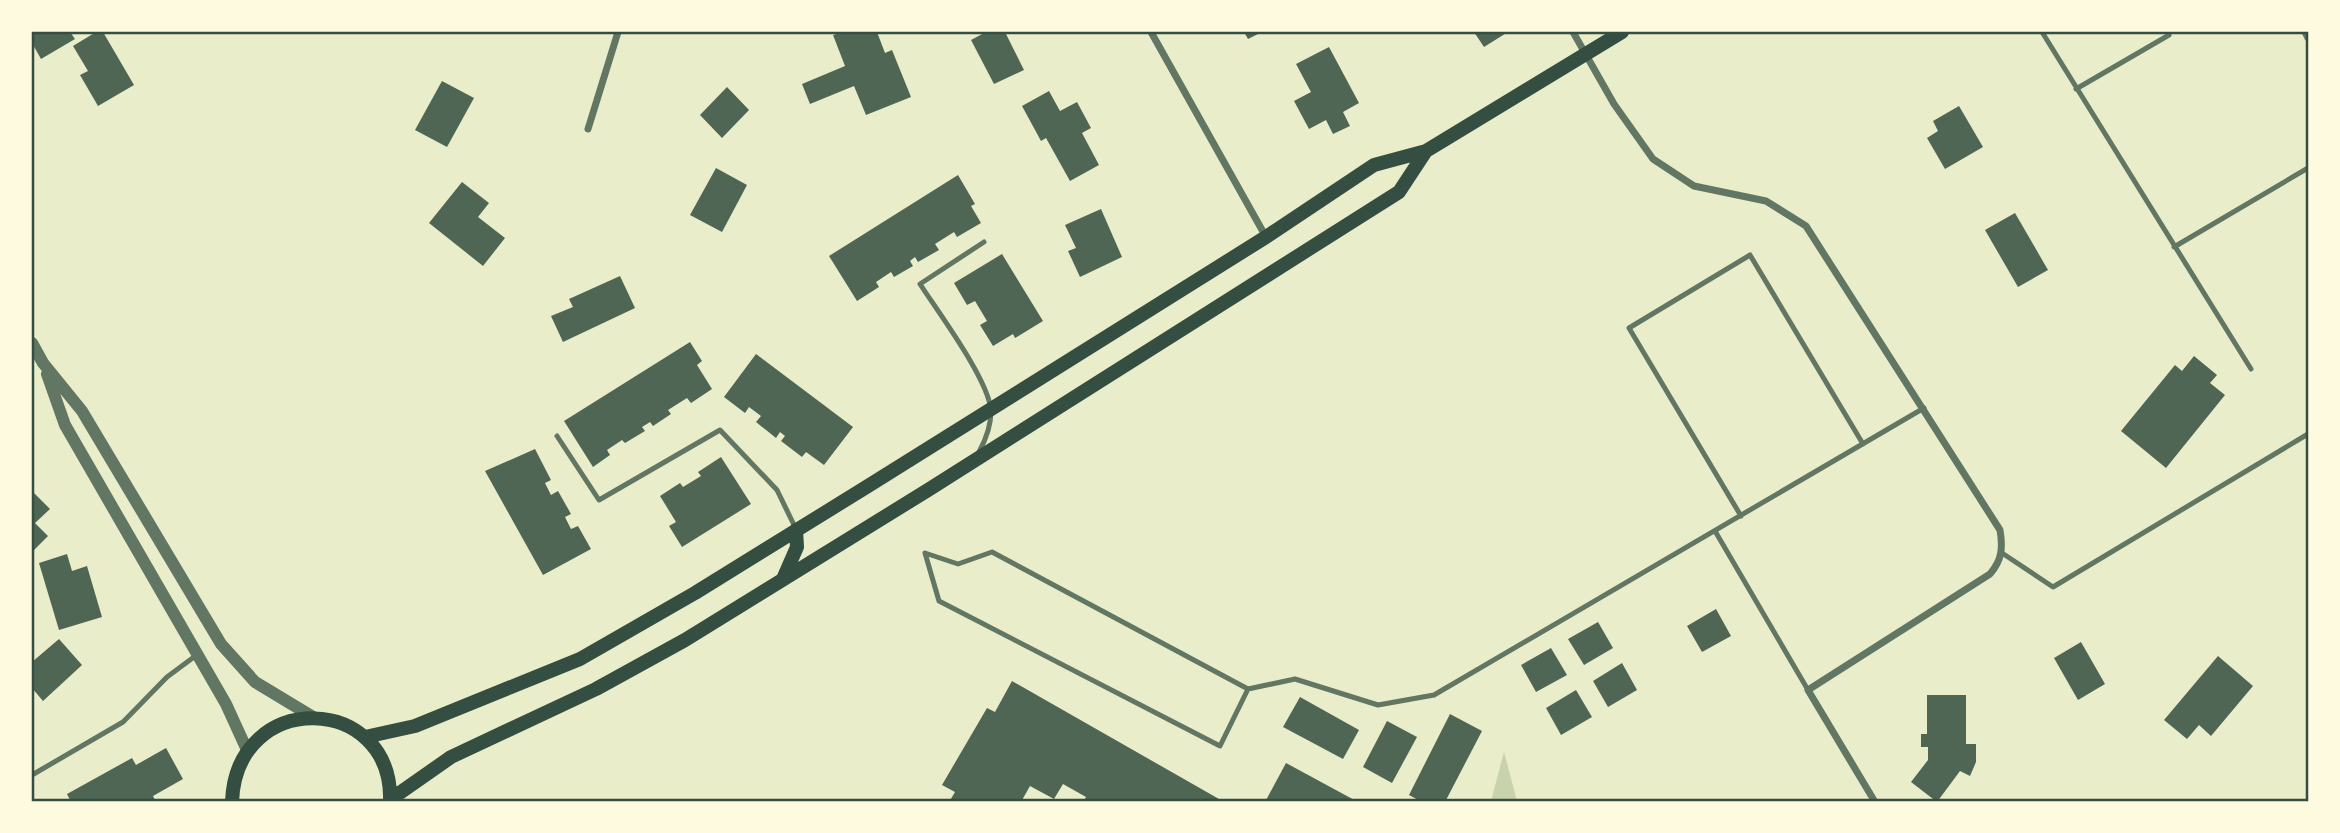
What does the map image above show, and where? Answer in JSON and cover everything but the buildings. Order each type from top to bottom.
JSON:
[{"type":"main road","points":[[365,737],[415,726],[580,659],[991,409],[1266,237],[1374,164],[1426,150],[1622,32]]},
{"type":"main road","points":[[232,801],[235,774],[247,750],[265,732],[288,720],[313,717],[341,723],[365,737],[379,755],[388,776],[391,800],[451,757],[596,689],[783,579],[974,461],[1399,192],[1426,150]]},
{"type":"main road","points":[[783,579],[797,547],[796,530]]},
{"type":"street","points":[[588,128],[618,32]]},
{"type":"street","points":[[1151,32],[1266,237]]},
{"type":"street","points":[[1573,32],[1585,55],[1653,159],[1694,186],[1766,201],[1806,226],[2000,530],[2002,553],[1990,574],[1808,690],[1875,802]]},
{"type":"street","points":[[2305,32],[2308,38]]},
{"type":"street","points":[[32,343],[43,363],[65,425],[198,654],[226,704],[247,750]]},
{"type":"street","points":[[43,363],[82,411],[221,644],[255,682],[313,717]]},
{"type":"lane","points":[[2042,32],[2251,369]]},
{"type":"lane","points":[[2076,89],[2169,35]]},
{"type":"lane","points":[[2174,247],[2308,168]]},
{"type":"lane","points":[[974,461],[983,444],[991,409],[976,373],[920,284],[984,242]]},
{"type":"lane","points":[[1741,516],[1629,328],[1750,255],[1863,444]]},
{"type":"lane","points":[[1248,689],[1220,746],[939,601],[925,553],[958,564],[992,552],[1248,689],[1295,679],[1378,705],[1434,695],[1924,408]]},
{"type":"lane","points":[[557,436],[599,500],[720,430],[777,490],[796,530]]},
{"type":"lane","points":[[2002,553],[2053,587],[2308,434]]},
{"type":"lane","points":[[1715,531],[1808,690]]},
{"type":"lane","points":[[32,775],[123,722],[167,677],[198,654]]},
{"type":"green space","points":[[1504,752],[1517,801],[1491,801]]}]
